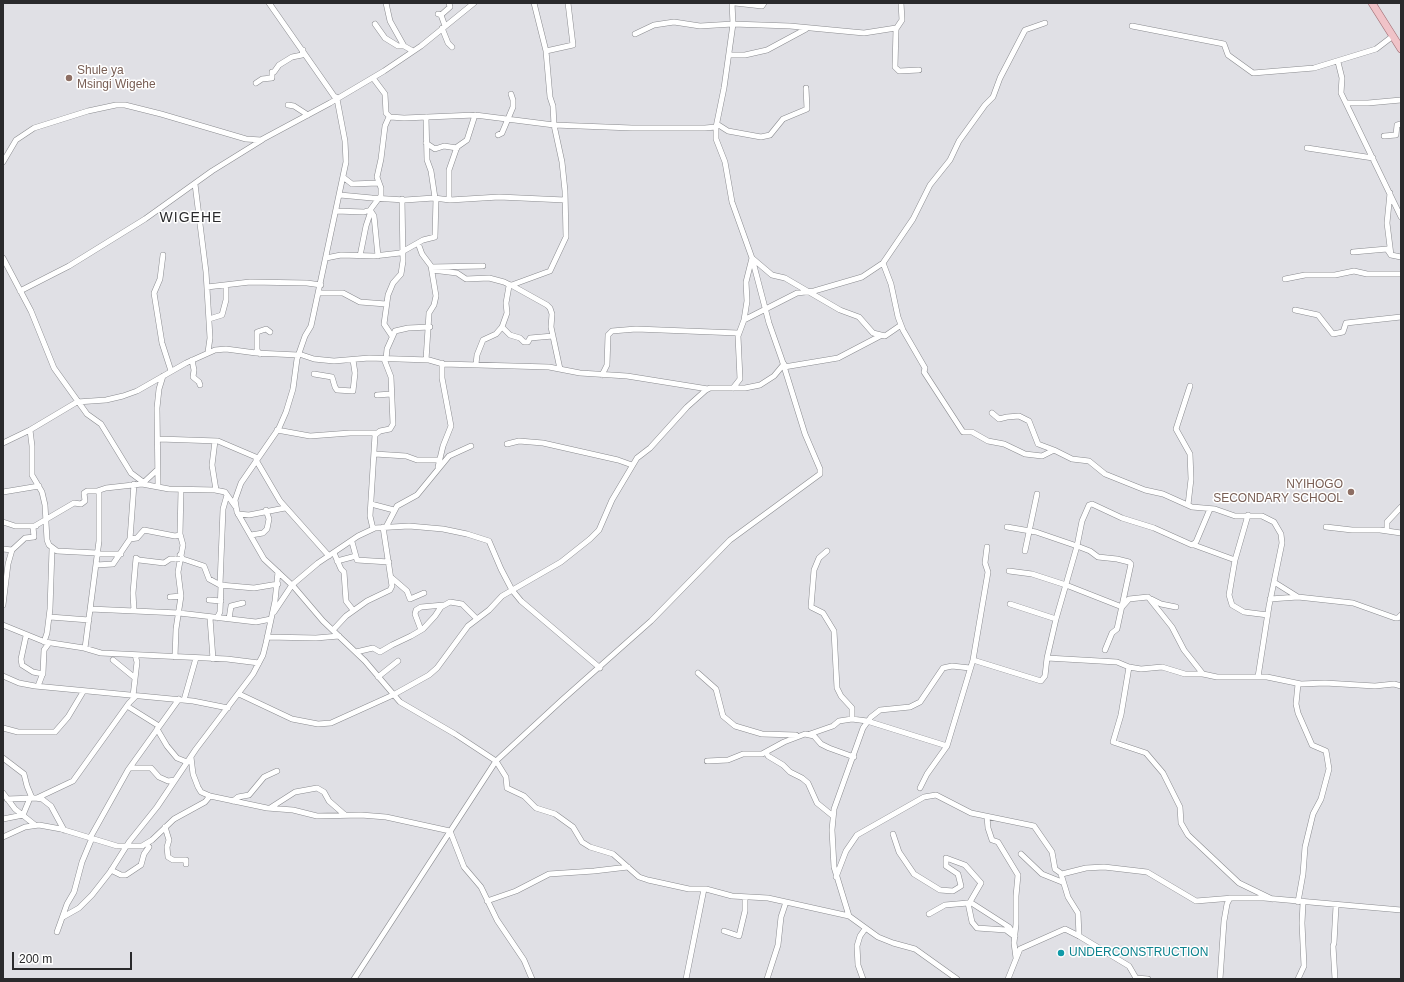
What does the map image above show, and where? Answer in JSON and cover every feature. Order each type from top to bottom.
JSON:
[{"type":"main road","points":[[1372,3],[1401,49]]},
{"type":"street","points":[[269,3],[303,49],[334,96],[337,98],[346,152],[340,194],[321,285],[311,326],[298,355],[289,404],[278,430],[241,483],[236,500],[238,514],[264,559],[292,585],[317,615],[356,652],[393,695],[409,709],[455,734],[496,761],[506,777],[508,789],[524,796],[536,808],[554,814],[573,827],[582,842],[592,848],[613,854],[642,878],[689,889],[704,889],[732,896],[768,898],[849,916],[866,929],[893,944],[915,949],[957,979]]},
{"type":"street","points":[[386,3],[390,21],[404,46]]},
{"type":"street","points":[[449,3],[450,7],[440,14],[448,43],[452,47]]},
{"type":"street","points":[[20,291],[78,260],[145,219],[262,139],[374,78],[413,51],[474,3]]},
{"type":"street","points":[[510,285],[551,270],[566,237],[562,162],[554,125],[546,51],[534,3]]},
{"type":"street","points":[[546,51],[573,45],[568,3]]},
{"type":"street","points":[[354,979],[496,761],[651,621],[730,540],[820,474],[820,470],[804,434],[765,309],[752,258],[732,202],[725,162],[716,139],[717,125],[730,55],[733,24],[732,3]]},
{"type":"street","points":[[735,3],[762,6],[764,3]]},
{"type":"street","points":[[901,3],[902,20],[896,28],[896,70],[919,70]]},
{"type":"street","points":[[635,34],[655,24],[674,22],[700,26],[733,24],[790,26],[864,33],[896,28]]},
{"type":"street","points":[[744,320],[797,293],[862,277],[883,263],[913,219],[930,185],[950,160],[959,140],[985,105],[993,97],[1000,78],[1025,30],[1045,23]]},
{"type":"street","points":[[375,24],[385,38],[398,46],[404,46],[413,51]]},
{"type":"street","points":[[1132,26],[1224,44],[1228,55],[1253,73],[1310,69],[1338,62],[1376,49],[1392,36]]},
{"type":"street","points":[[730,55],[745,55],[767,50],[806,28]]},
{"type":"street","points":[[256,83],[262,79],[272,78],[272,72],[274,72],[279,65],[292,57],[302,55],[303,49]]},
{"type":"street","points":[[1338,62],[1342,78],[1341,92],[1401,217]]},
{"type":"street","points":[[360,256],[370,210],[380,198],[381,188],[377,177],[381,159],[382,139],[389,117],[386,113],[385,94],[374,78]]},
{"type":"street","points":[[389,117],[404,118],[475,115],[554,125],[632,128],[705,128],[717,125],[728,131],[761,137],[770,135],[783,119],[807,108],[806,88]]},
{"type":"street","points":[[498,135],[502,133],[514,102],[511,94]]},
{"type":"street","points":[[1346,103],[1368,104],[1401,100]]},
{"type":"street","points":[[3,162],[16,140],[34,128],[88,111],[116,105],[138,108],[170,116],[246,139],[262,139]]},
{"type":"street","points":[[288,105],[296,107],[308,115]]},
{"type":"street","points":[[449,200],[449,170],[457,148],[466,141],[475,115]]},
{"type":"street","points":[[326,258],[341,255],[378,256],[400,253],[418,243],[436,236],[436,198],[431,171],[427,160],[426,117]]},
{"type":"street","points":[[1384,136],[1396,135],[1397,125],[1401,124]]},
{"type":"street","points":[[426,143],[436,149],[444,146],[457,148]]},
{"type":"street","points":[[1307,148],[1372,158]]},
{"type":"street","points":[[343,177],[352,184],[378,183]]},
{"type":"street","points":[[195,184],[207,287],[210,346],[208,352]]},
{"type":"street","points":[[1390,193],[1387,222],[1391,254]]},
{"type":"street","points":[[340,194],[402,199],[436,198],[449,200],[499,197],[565,200]]},
{"type":"street","points":[[392,336],[384,324],[387,308],[386,304],[394,283],[401,274],[404,250],[402,199]]},
{"type":"street","points":[[336,211],[364,212],[370,210]]},
{"type":"street","points":[[370,210],[374,216],[378,256]]},
{"type":"street","points":[[418,243],[422,254],[432,268],[436,300],[429,312],[430,327],[426,360]]},
{"type":"street","points":[[1353,252],[1386,249],[1391,254],[1401,257]]},
{"type":"street","points":[[163,255],[160,279],[154,293],[162,344],[172,371]]},
{"type":"street","points":[[3,258],[41,333],[54,368],[87,414],[101,424],[131,473],[143,483]]},
{"type":"street","points":[[752,258],[772,275],[785,278],[840,310],[859,318],[869,330],[880,336]]},
{"type":"street","points":[[733,388],[741,376],[738,351],[738,333],[744,320],[747,301],[746,282],[752,258]]},
{"type":"street","points":[[883,263],[891,284],[901,325],[925,368],[925,373],[963,432],[972,432],[988,441],[1004,444],[1025,454],[1042,456],[1054,450]]},
{"type":"street","points":[[432,268],[483,266]]},
{"type":"street","points":[[432,268],[457,273],[466,279],[489,278],[504,282],[547,305],[552,313],[553,336],[560,369]]},
{"type":"street","points":[[1285,279],[1305,275],[1335,275],[1354,271],[1367,274],[1401,274]]},
{"type":"street","points":[[207,287],[268,282],[321,285]]},
{"type":"street","points":[[476,364],[477,355],[483,340],[496,334],[502,327],[507,313],[506,303],[510,285]]},
{"type":"street","points":[[209,319],[222,315],[226,300],[226,286]]},
{"type":"street","points":[[319,293],[343,293],[360,302],[386,304]]},
{"type":"street","points":[[1295,310],[1316,314],[1333,334],[1343,332],[1345,324],[1401,317]]},
{"type":"street","points":[[3,443],[30,430],[77,402],[114,399],[137,391],[208,352],[226,349],[260,354],[298,355],[314,359],[334,361],[385,359],[426,360],[442,364],[476,364],[560,369],[602,375],[627,376],[708,389],[750,388],[762,384],[774,376],[784,366],[838,358],[880,336],[890,334],[901,325]]},
{"type":"street","points":[[278,430],[310,436],[350,433],[377,433],[390,429],[392,426],[392,378],[385,359],[392,336],[395,331],[403,328],[430,327]]},
{"type":"street","points":[[502,327],[510,335],[520,338],[524,342],[528,342],[530,338],[553,336]]},
{"type":"street","points":[[260,354],[257,350],[257,332],[266,329],[270,332]]},
{"type":"street","points":[[602,375],[607,365],[608,335],[612,331],[636,330],[738,333]]},
{"type":"street","points":[[192,360],[194,370],[193,377],[200,384]]},
{"type":"street","points":[[314,374],[332,378],[337,390],[353,391],[355,373],[353,360]]},
{"type":"street","points":[[438,468],[439,460],[451,426],[442,378],[442,364]]},
{"type":"street","points":[[158,486],[158,403],[159,389],[164,376]]},
{"type":"street","points":[[1188,505],[1191,479],[1190,454],[1176,429],[1190,386]]},
{"type":"street","points":[[238,694],[292,719],[318,724],[331,723],[393,695],[429,675],[437,668],[468,626],[476,618],[490,610],[502,596],[567,558],[599,530],[612,500],[632,465],[687,407],[708,389]]},
{"type":"street","points":[[377,395],[391,394]]},
{"type":"street","points":[[992,413],[998,419],[1019,416],[1029,421],[1038,444],[1072,459],[1089,461],[1105,474],[1145,490],[1163,494],[1196,508],[1210,509],[1231,515],[1262,516],[1274,522],[1281,534],[1282,543],[1270,599],[1258,677]]},
{"type":"street","points":[[30,430],[32,446],[32,474],[44,499],[47,520],[47,540],[52,549],[50,616],[47,642],[44,650],[43,674],[38,686]]},
{"type":"street","points":[[372,529],[371,504],[375,439],[377,433]]},
{"type":"street","points":[[159,439],[215,441],[257,459],[285,508],[338,560],[344,572],[346,600],[354,610]]},
{"type":"street","points":[[215,441],[212,465],[216,490]]},
{"type":"street","points":[[506,444],[518,441],[543,443],[618,460],[632,465]]},
{"type":"street","points":[[333,630],[340,621],[354,610],[390,590],[392,586],[392,578],[388,562],[384,527],[394,510],[417,495],[449,456],[472,446]]},
{"type":"street","points":[[375,454],[406,456],[417,460],[439,460]]},
{"type":"street","points":[[143,483],[157,470]]},
{"type":"street","points":[[3,605],[5,579],[12,550],[25,538],[34,537],[33,527],[38,526],[74,503],[81,504],[85,501],[84,493],[87,491],[99,491],[143,483],[181,490],[216,490],[227,495],[236,507]]},
{"type":"street","points":[[96,565],[113,564],[130,539],[134,484]]},
{"type":"street","points":[[3,492],[39,486]]},
{"type":"street","points":[[175,657],[178,614],[181,596],[178,577],[178,558],[182,545],[179,537],[181,490]]},
{"type":"street","points":[[85,648],[100,526],[99,491]]},
{"type":"street","points":[[1025,551],[1037,494]]},
{"type":"street","points":[[217,618],[220,612],[221,601],[223,509],[227,495]]},
{"type":"street","points":[[371,504],[373,506],[383,506],[394,510]]},
{"type":"street","points":[[972,660],[1041,681],[1045,676],[1047,658],[1056,619],[1077,546],[1082,521],[1092,504],[1122,518],[1154,528],[1187,544],[1194,545],[1235,560]]},
{"type":"street","points":[[1387,531],[1387,522],[1401,507]]},
{"type":"street","points":[[238,514],[249,515],[266,510],[285,508]]},
{"type":"street","points":[[1194,545],[1210,509]]},
{"type":"street","points":[[251,535],[263,533],[267,529],[269,519],[266,510]]},
{"type":"street","points":[[1248,515],[1235,560],[1230,596],[1232,605],[1244,612],[1268,615]]},
{"type":"street","points":[[3,522],[16,526],[38,526]]},
{"type":"street","points":[[90,609],[178,614],[261,622],[271,617],[292,585],[332,555],[372,529],[384,527],[442,529],[489,541],[500,569],[512,590],[528,608],[600,668]]},
{"type":"street","points":[[1006,527],[1036,532],[1090,551],[1098,557],[1130,562],[1117,629],[1112,633],[1105,650]]},
{"type":"street","points":[[1326,527],[1401,533]]},
{"type":"street","points":[[130,539],[137,538],[144,530],[179,537]]},
{"type":"street","points":[[352,542],[358,560],[388,562]]},
{"type":"street","points":[[920,788],[927,774],[948,746],[970,668],[988,572],[985,563],[987,547]]},
{"type":"street","points":[[3,549],[12,550]]},
{"type":"street","points":[[52,549],[97,554],[121,554]]},
{"type":"street","points":[[826,551],[819,558],[814,570],[811,607],[823,613],[834,632],[837,688],[841,696],[852,708],[852,719]]},
{"type":"street","points":[[338,560],[356,556]]},
{"type":"street","points":[[134,611],[136,558],[139,560],[164,563],[170,559],[183,559],[204,566],[209,579],[221,585],[258,588],[278,584]]},
{"type":"street","points":[[1009,571],[1032,574],[1122,606]]},
{"type":"street","points":[[63,917],[75,912],[86,902],[111,870],[126,847],[157,808],[187,762],[228,708],[259,663],[269,629],[278,584],[278,572]]},
{"type":"street","points":[[392,578],[407,591],[410,599],[424,593]]},
{"type":"street","points":[[1274,582],[1298,597]]},
{"type":"street","points":[[170,597],[181,596]]},
{"type":"street","points":[[1122,606],[1128,598],[1148,597],[1161,604],[1176,607]]},
{"type":"street","points":[[1148,597],[1172,627],[1184,650],[1203,674]]},
{"type":"street","points":[[1270,599],[1298,597],[1353,602],[1400,618]]},
{"type":"street","points":[[209,600],[221,601]]},
{"type":"street","points":[[356,652],[373,648],[380,652],[421,630],[444,605],[450,602],[462,604],[476,618]]},
{"type":"street","points":[[229,619],[231,606],[243,603]]},
{"type":"street","points":[[1010,604],[1056,619]]},
{"type":"street","points":[[421,630],[415,611],[421,607],[444,605]]},
{"type":"street","points":[[50,616],[89,620]]},
{"type":"street","points":[[210,618],[213,659]]},
{"type":"street","points":[[261,622],[269,629]]},
{"type":"street","points":[[3,625],[26,636],[47,642],[85,648],[101,653],[259,663]]},
{"type":"street","points":[[26,636],[21,659],[22,665],[33,672],[43,674]]},
{"type":"street","points":[[267,637],[316,638],[339,636]]},
{"type":"street","points":[[3,819],[23,815],[33,798],[73,781],[135,696],[137,662],[135,655]]},
{"type":"street","points":[[57,932],[67,904],[74,892],[82,862],[91,838],[130,768],[158,728],[182,700],[196,658]]},
{"type":"street","points":[[1047,658],[1117,662],[1129,667],[1141,669],[1162,667],[1186,674],[1203,674],[1220,678],[1258,677],[1279,679],[1298,684],[1325,683],[1375,686],[1394,684],[1401,686]]},
{"type":"street","points":[[114,660],[135,678]]},
{"type":"street","points":[[378,677],[398,661]]},
{"type":"street","points":[[849,916],[836,877],[832,850],[833,816],[839,793],[854,757],[863,728],[867,721],[880,710],[910,707],[920,702],[943,668],[952,666],[970,668]]},
{"type":"street","points":[[1129,667],[1121,715],[1114,742],[1146,753],[1163,773],[1180,806],[1181,823],[1188,835],[1239,883],[1272,899]]},
{"type":"street","points":[[698,673],[716,689],[723,716],[735,726],[762,734],[810,734],[833,726],[839,721],[852,719],[867,721],[948,746]]},
{"type":"street","points":[[3,676],[19,683],[38,686],[83,692],[182,700],[228,708]]},
{"type":"street","points":[[1298,684],[1296,704],[1298,713],[1312,746],[1326,750],[1329,769],[1321,799],[1313,814],[1305,846],[1301,902],[1304,966],[1298,979]]},
{"type":"street","points":[[3,728],[18,732],[55,732],[68,717],[83,692]]},
{"type":"street","points":[[127,706],[158,728],[167,746],[177,758],[187,762]]},
{"type":"street","points":[[708,761],[728,760],[743,754],[761,755],[800,734]]},
{"type":"street","points":[[810,734],[821,744],[854,757]]},
{"type":"street","points":[[766,752],[768,756],[783,765],[790,772],[808,782],[817,803],[833,816]]},
{"type":"street","points":[[191,757],[193,774],[198,787],[201,792],[210,796],[269,809],[293,810],[317,816],[345,815],[386,817],[450,831]]},
{"type":"street","points":[[3,758],[24,774],[26,786],[33,798]]},
{"type":"street","points":[[130,768],[148,768],[154,770],[158,777],[168,781],[175,780]]},
{"type":"street","points":[[233,801],[238,797],[249,795],[264,777],[277,771]]},
{"type":"street","points":[[269,809],[295,792],[317,788],[324,792],[329,801],[345,815]]},
{"type":"street","points":[[3,793],[6,800],[15,809],[36,825]]},
{"type":"street","points":[[3,837],[17,830],[36,825],[64,830],[126,847],[147,844],[186,811],[205,802],[210,796]]},
{"type":"street","points":[[836,877],[846,851],[857,835],[924,797],[938,796],[971,813],[1034,826],[1052,852],[1055,868],[1061,874],[1062,882],[1070,901],[1078,913],[1078,936]]},
{"type":"street","points":[[6,800],[33,798],[42,799],[51,806],[64,830]]},
{"type":"street","points":[[987,816],[988,828],[992,840],[998,842],[1018,875],[1014,950],[1016,959]]},
{"type":"street","points":[[166,827],[169,840],[167,847],[168,857],[173,860],[186,860],[186,864]]},
{"type":"street","points":[[450,831],[460,862],[481,887],[497,920],[524,960],[532,979]]},
{"type":"street","points":[[893,834],[899,852],[914,874],[940,890],[953,891],[961,886],[958,874],[946,866],[946,858],[965,865],[981,883],[970,902],[1009,926],[1015,936]]},
{"type":"street","points":[[111,870],[121,875],[126,875],[141,865],[144,854],[149,846]]},
{"type":"street","points":[[1021,854],[1042,874],[1062,882]]},
{"type":"street","points":[[487,901],[516,891],[549,874],[594,872],[628,867]]},
{"type":"street","points":[[1061,874],[1086,868],[1104,867],[1148,872],[1196,901],[1234,898],[1272,899],[1336,906],[1360,906],[1401,910]]},
{"type":"street","points":[[686,979],[704,889]]},
{"type":"street","points":[[724,931],[739,936],[745,911],[745,897]]},
{"type":"street","points":[[1220,979],[1227,904],[1230,898],[1234,898]]},
{"type":"street","points":[[767,979],[778,945],[781,917],[786,902]]},
{"type":"street","points":[[929,914],[945,905],[968,903],[972,922],[977,928],[1006,930],[1015,936]]},
{"type":"street","points":[[1335,979],[1333,946],[1336,906]]},
{"type":"street","points":[[863,979],[858,965],[857,946],[860,936],[866,929]]},
{"type":"street","points":[[1008,979],[1020,949],[1062,930],[1066,930],[1129,966],[1136,978],[1148,979]]},
{"type":"place","name":"Shule ya Msingi Wigehe","points":[[69,78]]},
{"type":"place","name":"NYIHOGO SECONDARY SCHOOL","points":[[1351,492]]},
{"type":"place","name":"UNDERCONSTRUCTION","points":[[1061,953]]},
{"type":"district","name":"WIGEHE","points":[[191,218]]}]
